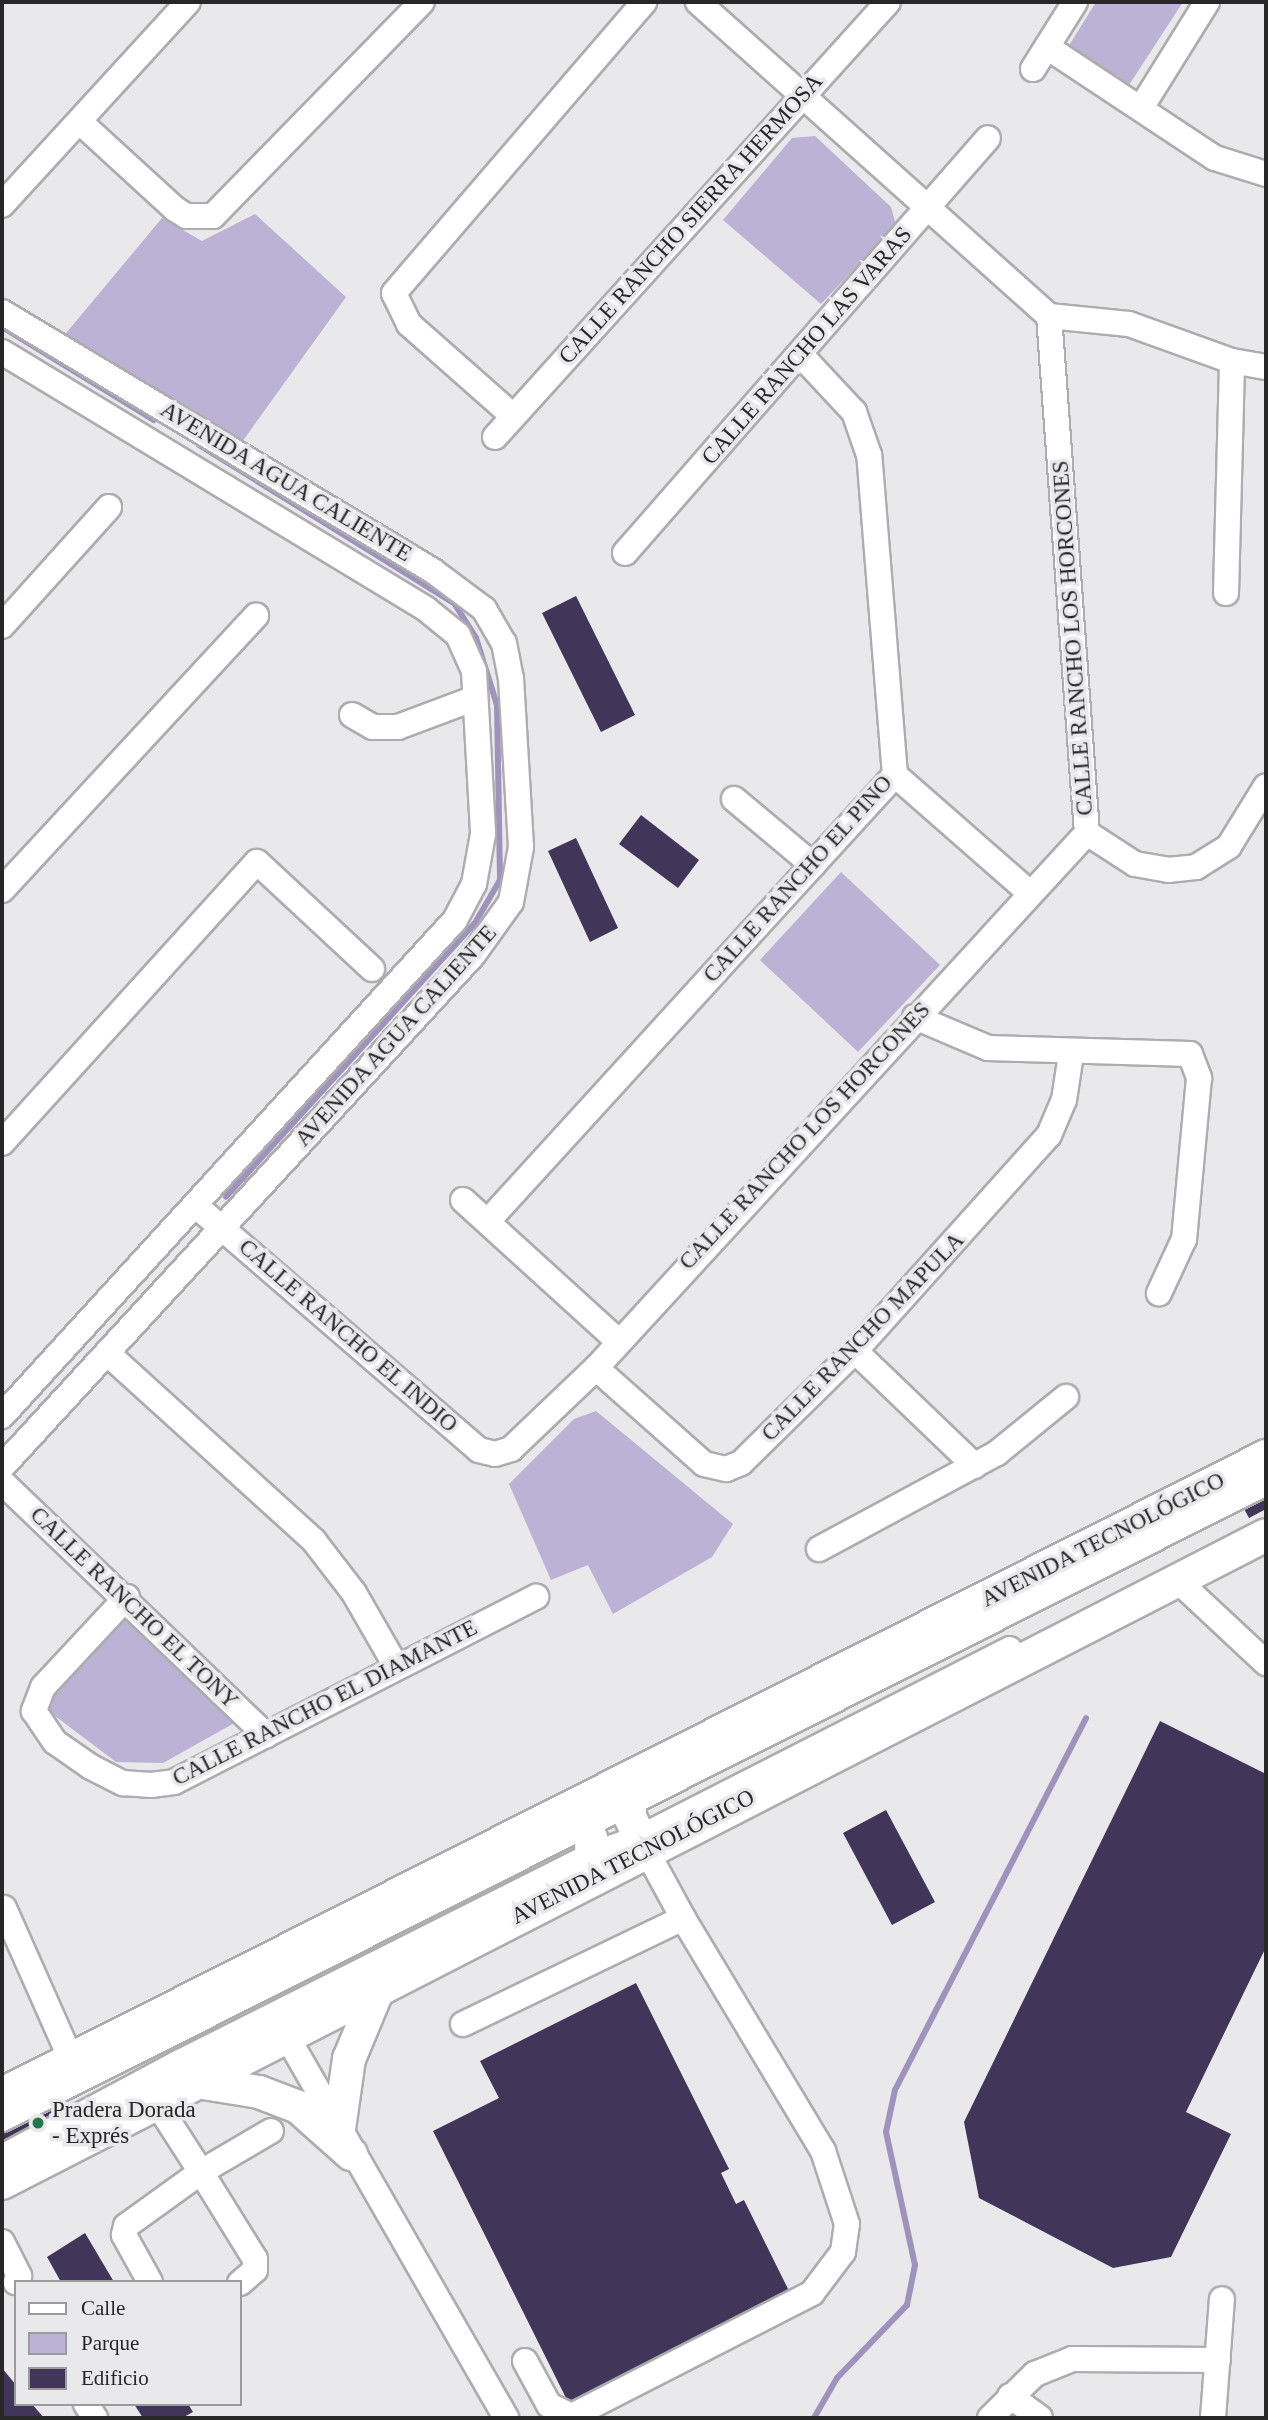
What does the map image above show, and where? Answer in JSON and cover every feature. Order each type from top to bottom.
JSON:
[{"type":"main road","name":"AVENIDA TECNOLÓGICO","points":[[2,2094],[631,1792],[1266,1456]]},
{"type":"main road","name":"AVENIDA TECNOLÓGICO","points":[[2,2183],[379,1987],[592,1866],[642,1844],[1266,1535]]},
{"type":"main road","points":[[631,1792],[642,1844]]},
{"type":"main road","points":[[573,1818],[592,1866]]},
{"type":"main road","points":[[345,2142],[349,2059],[379,1987]]},
{"type":"main road","points":[[197,2082],[260,2092],[298,2107],[345,2142]]},
{"type":"street","points":[[2,205],[188,2]]},
{"type":"street","points":[[80,122],[175,209],[186,216],[213,216],[422,2]]},
{"type":"street","points":[[513,416],[409,324],[396,300],[401,282],[644,2]]},
{"type":"street","points":[[698,2],[927,210],[1049,316],[1129,324],[1232,361],[1266,366]]},
{"type":"street","name":"CALLE RANCHO SIERRA HERMOSA","points":[[495,437],[888,2]]},
{"type":"street","points":[[1032,69],[1075,2]]},
{"type":"street","points":[[1140,108],[1207,2]]},
{"type":"street","points":[[1047,47],[1215,158],[1266,173]]},
{"type":"street","name":"CALLE RANCHO LAS VARAS","points":[[625,553],[988,138]]},
{"type":"street","name":"AVENIDA AGUA CALIENTE","points":[[2,312],[433,571],[484,609],[504,643],[511,678],[521,847],[519,879],[501,921],[2,1467]]},
{"type":"street","name":"CALLE RANCHO LOS HORCONES","points":[[504,1451],[529,1436],[596,1368],[617,1340],[1087,833],[1049,316]]},
{"type":"street","name":"AVENIDA AGUA CALIENTE","points":[[2,352],[443,621],[467,649],[475,698],[483,834],[466,902],[420,961],[2,1416]]},
{"type":"street","name":"CALLE RANCHO EL PINO","points":[[488,1221],[895,775],[869,455],[854,412],[800,354]]},
{"type":"street","points":[[1226,593],[1232,361]]},
{"type":"street","points":[[171,455],[190,423]]},
{"type":"street","points":[[2,626],[109,507]]},
{"type":"street","points":[[2,890],[256,616]]},
{"type":"street","points":[[352,715],[373,727],[398,727],[475,698]]},
{"type":"street","points":[[895,775],[1030,893]]},
{"type":"street","points":[[1087,833],[1148,868],[1196,867],[1228,846],[1266,786]]},
{"type":"street","points":[[734,799],[813,865]]},
{"type":"street","points":[[2,1143],[257,862],[372,969]]},
{"type":"street","points":[[915,1017],[971,1044],[1071,1054],[1171,1050],[1190,1054],[1199,1078],[1184,1239],[1159,1293]]},
{"type":"street","name":"CALLE RANCHO MAPULA","points":[[596,1368],[704,1464],[726,1469],[747,1459],[855,1352],[1049,1135],[1064,1100],[1071,1054]]},
{"type":"street","points":[[463,1200],[617,1340]]},
{"type":"street","name":"CALLE RANCHO EL INDIO","points":[[195,1205],[480,1450],[504,1451]]},
{"type":"street","points":[[855,1352],[975,1466]]},
{"type":"street","points":[[107,1353],[314,1541],[354,1593],[396,1666]]},
{"type":"street","points":[[819,1549],[975,1466],[1066,1397]]},
{"type":"street","name":"CALLE RANCHO EL TONY","points":[[2,1482],[127,1597],[266,1735]]},
{"type":"street","points":[[631,1792],[1266,1483]]},
{"type":"street","points":[[526,2361],[549,2405],[572,2416],[812,2292],[843,2252],[847,2224],[823,2151],[642,1844],[1266,1518]]},
{"type":"street","points":[[1177,1580],[1266,1663]]},
{"type":"street","name":"CALLE RANCHO EL DIAMANTE","points":[[127,1597],[34,1702],[38,1721],[55,1742],[123,1783],[151,1785],[174,1782],[396,1666],[536,1597]]},
{"type":"street","points":[[2,2119],[573,1818]]},
{"type":"street","points":[[2,2157],[592,1866]]},
{"type":"street","points":[[4,1908],[71,2059]]},
{"type":"street","points":[[463,2024],[684,1919]]},
{"type":"street","points":[[286,2035],[345,2142],[506,2418]]},
{"type":"street","points":[[156,2102],[256,2259],[255,2270],[242,2281]]},
{"type":"street","points":[[149,2280],[124,2235],[126,2226],[201,2172],[271,2131]]},
{"type":"street","points":[[2,2242],[19,2276],[16,2280]]},
{"type":"street","points":[[1213,2418],[1222,2300]]},
{"type":"street","points":[[990,2418],[1010,2396],[1043,2369],[1072,2359],[1218,2360]]},
{"type":"street","points":[[1010,2396],[1040,2418]]},
{"type":"green space","points":[[1096,2],[1183,2],[1129,85],[1068,47]]},
{"type":"green space","points":[[815,136],[891,207],[896,225],[821,304],[723,220],[792,138]]},
{"type":"green space","points":[[255,214],[346,297],[242,442],[62,338],[162,218],[202,241]]},
{"type":"green space","points":[[841,872],[940,965],[858,1052],[760,960]]},
{"type":"green space","points":[[596,1411],[733,1524],[712,1557],[613,1614],[588,1565],[551,1580],[509,1484],[574,1419]]},
{"type":"green space","points":[[118,1609],[238,1721],[163,1763],[116,1762],[47,1710],[49,1689]]},
{"type":"building","points":[[576,596],[635,715],[601,732],[542,613]]},
{"type":"building","points":[[641,815],[699,860],[678,888],[619,844]]},
{"type":"building","points":[[576,838],[618,928],[590,942],[548,851]]},
{"type":"building","points":[[1266,1493],[1266,1509],[1249,1518],[1242,1505]]},
{"type":"building","points":[[1160,1721],[1266,1774],[1266,1947],[1186,2112],[1231,2134],[1171,2257],[1113,2268],[979,2198],[964,2122]]},
{"type":"building","points":[[886,1810],[935,1902],[892,1925],[843,1833]]},
{"type":"building","points":[[636,1983],[729,2169],[721,2173],[736,2204],[744,2200],[791,2295],[570,2406],[433,2131],[499,2098],[480,2061]]},
{"type":"building","name":"Pradera Dorada - Exprés","points":[[66,2102],[73,2114],[2,2150],[2,2132]]},
{"type":"building","points":[[85,2233],[113,2280],[60,2280],[47,2257]]},
{"type":"building","points":[[2,2368],[14,2383],[14,2406],[34,2406],[44,2418],[2,2418]]},
{"type":"building","points":[[135,2406],[189,2406],[193,2412],[182,2418],[143,2418]]},
{"type":"waterway","points":[[2,327],[154,420]]},
{"type":"waterway","points":[[199,445],[454,603],[476,638],[497,705],[500,880],[475,923],[226,1197]]},
{"type":"waterway","points":[[814,2418],[837,2378],[907,2305],[915,2265],[886,2132],[895,2090],[1086,1718]]},
{"type":"place","name":"Pradera Dorada - Exprés","points":[[38,2123]]}]
